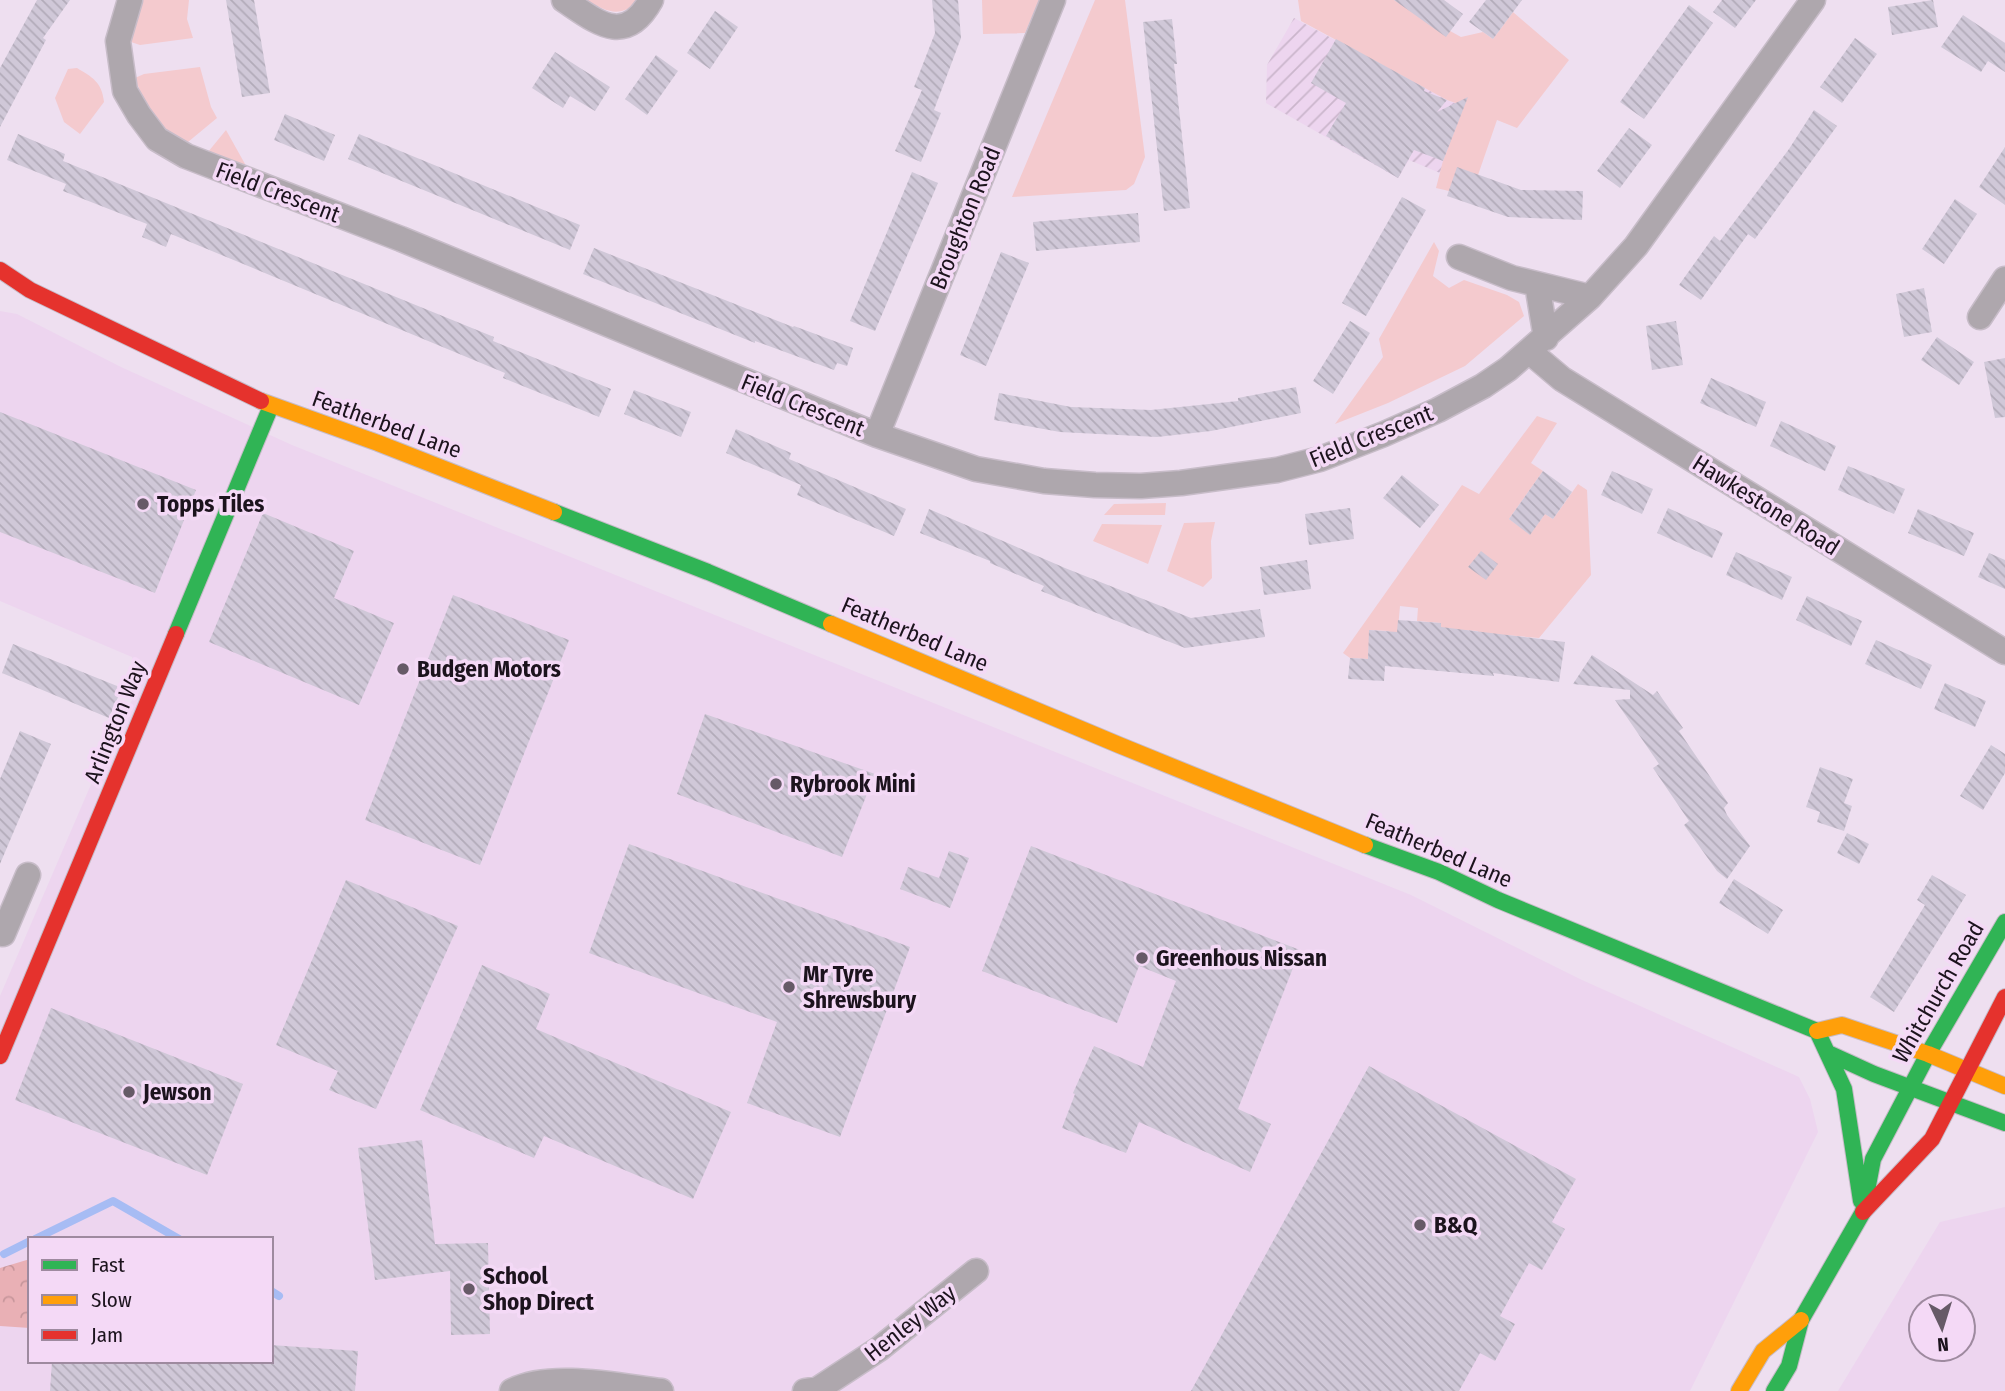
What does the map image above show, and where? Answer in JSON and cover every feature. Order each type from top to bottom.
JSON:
[{"type":"street","name":"Field Crescent","points":[[130,0],[118,41],[125,92],[157,138],[186,156],[401,239],[877,435],[976,469],[1044,481],[1141,486],[1227,478],[1277,470],[1320,459],[1384,434],[1483,386],[1538,345],[1590,297],[1636,246],[1814,0]]},
{"type":"street","points":[[564,0],[598,23],[610,28],[622,28],[635,20],[651,0]]},
{"type":"street","name":"Broughton Road","points":[[877,435],[1053,0]]},
{"type":"street","points":[[1459,257],[1512,278],[1590,297]]},
{"type":"street","name":"Featherbed Lane","points":[[0,270],[30,290],[271,406],[378,443],[675,558],[1119,745],[1439,872],[1498,900],[1818,1031],[1842,1025],[1927,1054],[2005,1086]]},
{"type":"street","points":[[1980,317],[2005,279]]},
{"type":"street","points":[[1537,284],[1538,345]]},
{"type":"street","name":"Hawkestone Road","points":[[1538,345],[1562,379],[2005,652]]},
{"type":"street","name":"Arlington Way","points":[[0,1056],[52,937],[271,406]]},
{"type":"street","points":[[3,934],[7,902],[28,876]]},
{"type":"street","name":"Whitchurch Road","points":[[1863,1212],[1873,1159],[1927,1054],[2005,922]]},
{"type":"street","points":[[1774,1391],[1789,1366],[1801,1320],[1863,1212],[1933,1139],[2005,997]]},
{"type":"street","points":[[1818,1031],[1839,1075],[1847,1103],[1863,1212]]},
{"type":"street","points":[[1828,1052],[1874,1074],[2005,1123]]},
{"type":"street","name":"Henley Way","points":[[804,1391],[818,1388],[879,1349],[976,1271]]},
{"type":"street","points":[[1739,1391],[1763,1351],[1801,1320]]},
{"type":"street","points":[[512,1391],[528,1385],[566,1380],[661,1391]]},
{"type":"shaded area","points":[[142,0],[189,0],[187,19],[193,38],[140,45],[131,42],[133,22]]},
{"type":"shaded area","points":[[586,0],[643,0],[615,12]]},
{"type":"shaded area","points":[[982,0],[1039,0],[1025,33],[983,34]]},
{"type":"shaded area","points":[[1095,0],[1125,0],[1145,157],[1134,184],[1126,190],[1012,197]]},
{"type":"shaded area","points":[[1298,0],[1394,0],[1461,37],[1483,32],[1493,39],[1513,12],[1569,60],[1517,128],[1497,120],[1478,175],[1449,191],[1436,188],[1443,161],[1464,106],[1447,100],[1301,21]]},
{"type":"shaded area","points":[[1294,18],[1464,107],[1440,173],[1409,160],[1398,178],[1266,103],[1267,65]]},
{"type":"shaded area","points":[[200,67],[211,107],[217,118],[188,142],[178,140],[154,118],[135,78],[144,74]]},
{"type":"shaded area","points":[[77,68],[99,85],[104,102],[80,134],[64,122],[55,98],[68,69]]},
{"type":"shaded area","points":[[226,130],[245,164],[241,168],[208,152]]},
{"type":"shaded area","points":[[1434,242],[1439,251],[1433,276],[1449,288],[1464,280],[1507,295],[1519,302],[1524,316],[1465,366],[1388,403],[1335,424],[1383,357],[1379,339]]},
{"type":"shaded area","points":[[0,311],[17,314],[121,367],[292,445],[1411,895],[1582,980],[1799,1077],[1810,1099],[1818,1132],[1690,1391],[0,1391],[0,996],[89,789],[135,694],[137,672],[132,657],[0,601]]},
{"type":"shaded area","points":[[1537,416],[1557,423],[1531,463],[1543,471],[1509,519],[1530,534],[1545,514],[1553,519],[1578,484],[1587,490],[1591,575],[1539,638],[1505,635],[1501,651],[1476,649],[1478,631],[1462,630],[1440,642],[1441,623],[1417,621],[1418,608],[1400,606],[1397,640],[1390,639],[1389,631],[1370,630],[1368,659],[1350,658],[1343,653],[1462,485],[1479,494]]},
{"type":"shaded area","points":[[1166,503],[1165,515],[1104,515],[1114,504]]},
{"type":"shaded area","points":[[1215,522],[1211,541],[1212,578],[1203,587],[1167,571],[1184,523]]},
{"type":"shaded area","points":[[1102,524],[1162,525],[1148,564],[1093,541]]},
{"type":"shaded area","points":[[2005,1207],[2005,1391],[1838,1391],[1940,1222]]},
{"type":"green space","points":[[28,1260],[28,1328],[0,1326],[0,1268]]},
{"type":"building","points":[[37,0],[70,0],[43,38],[46,40],[0,127],[0,68]]},
{"type":"building","points":[[226,0],[254,0],[270,93],[242,97]]},
{"type":"building","points":[[932,0],[958,0],[961,38],[934,110],[941,113],[921,162],[895,151],[922,90],[914,87],[935,33]]},
{"type":"building","points":[[1394,0],[1444,0],[1463,14],[1446,37]]},
{"type":"building","points":[[1486,0],[1522,0],[1493,39],[1469,22]]},
{"type":"building","points":[[1722,0],[1756,0],[1735,28],[1713,12]]},
{"type":"building","points":[[1933,0],[1938,27],[1892,35],[1888,7]]},
{"type":"building","points":[[1689,5],[1713,23],[1644,119],[1620,102]]},
{"type":"building","points":[[715,11],[738,27],[710,69],[687,53]]},
{"type":"building","points":[[1963,15],[2005,43],[2005,72],[1988,61],[1981,72],[1941,47]]},
{"type":"building","points":[[1172,19],[1177,64],[1174,64],[1190,208],[1164,211],[1143,22]]},
{"type":"building","points":[[1855,38],[1877,54],[1842,103],[1820,87]]},
{"type":"building","points":[[1336,39],[1425,88],[1424,91],[1447,100],[1437,112],[1468,97],[1443,161],[1414,150],[1398,178],[1326,136],[1346,103],[1311,83]]},
{"type":"building","points":[[555,52],[610,87],[595,111],[570,96],[563,108],[532,88]]},
{"type":"building","points":[[656,55],[678,71],[647,115],[625,99]]},
{"type":"building","points":[[1814,110],[1837,126],[1755,239],[1748,234],[1701,300],[1679,285],[1714,236],[1720,241],[1789,149]]},
{"type":"building","points":[[285,114],[335,135],[324,161],[274,140]]},
{"type":"building","points":[[1629,128],[1652,145],[1620,188],[1597,171]]},
{"type":"building","points":[[18,134],[65,154],[63,161],[494,337],[493,341],[611,389],[599,417],[503,378],[505,373],[171,234],[166,247],[142,237],[147,224],[63,191],[66,184],[7,160]]},
{"type":"building","points":[[359,134],[580,225],[570,250],[348,159]]},
{"type":"building","points":[[2005,147],[2005,205],[1979,187]]},
{"type":"building","points":[[1457,167],[1521,190],[1583,191],[1582,220],[1508,217],[1447,196]]},
{"type":"building","points":[[912,172],[938,183],[875,331],[850,321]]},
{"type":"building","points":[[1402,197],[1426,210],[1366,316],[1342,303]]},
{"type":"building","points":[[1955,199],[1977,214],[1944,264],[1922,249]]},
{"type":"building","points":[[1138,213],[1140,242],[1036,251],[1033,222]]},
{"type":"building","points":[[594,248],[853,348],[847,366],[837,363],[834,370],[755,343],[583,274]]},
{"type":"building","points":[[1001,252],[1029,263],[986,366],[960,355]]},
{"type":"building","points":[[1924,288],[1932,332],[1904,337],[1896,294]]},
{"type":"building","points":[[1350,321],[1370,333],[1333,394],[1313,381]]},
{"type":"building","points":[[1676,321],[1683,365],[1652,370],[1646,326]]},
{"type":"building","points":[[1937,337],[1974,362],[1959,385],[1921,360]]},
{"type":"building","points":[[2005,358],[2005,417],[1995,418],[1984,362]]},
{"type":"building","points":[[1711,378],[1766,402],[1756,427],[1700,403]]},
{"type":"building","points":[[1296,387],[1301,413],[1211,431],[1157,437],[1060,432],[994,420],[999,393],[1071,407],[1151,410],[1238,401],[1238,398]]},
{"type":"building","points":[[634,390],[691,412],[681,437],[624,414]]},
{"type":"building","points":[[0,412],[196,490],[155,593],[0,532]]},
{"type":"building","points":[[1781,421],[1836,446],[1825,471],[1770,446]]},
{"type":"building","points":[[736,429],[791,453],[789,459],[906,509],[894,536],[797,495],[801,485],[726,453]]},
{"type":"building","points":[[1848,466],[1905,489],[1894,514],[1838,490]]},
{"type":"building","points":[[1543,471],[1572,492],[1553,519],[1545,514],[1530,535],[1509,519]]},
{"type":"building","points":[[1612,471],[1653,489],[1642,514],[1601,495]]},
{"type":"building","points":[[1402,475],[1439,505],[1420,528],[1383,498]]},
{"type":"building","points":[[1350,508],[1354,539],[1309,545],[1305,514]]},
{"type":"building","points":[[1668,508],[1723,533],[1712,558],[1657,533]]},
{"type":"building","points":[[929,509],[1065,568],[1191,618],[1260,609],[1265,637],[1185,648],[1041,591],[1044,586],[920,533]]},
{"type":"building","points":[[1918,509],[1974,533],[1964,556],[1908,533]]},
{"type":"building","points":[[263,513],[354,551],[334,598],[394,623],[359,705],[209,642]]},
{"type":"building","points":[[1481,551],[1498,564],[1486,580],[1468,567]]},
{"type":"building","points":[[1736,552],[1792,577],[1782,600],[1726,575]]},
{"type":"building","points":[[1989,553],[2005,560],[2005,589],[1978,577]]},
{"type":"building","points":[[1307,560],[1311,589],[1264,595],[1260,567]]},
{"type":"building","points":[[453,595],[569,640],[480,865],[365,820]]},
{"type":"building","points":[[1807,596],[1862,621],[1851,646],[1796,620]]},
{"type":"building","points":[[1398,620],[1441,623],[1441,627],[1565,642],[1559,682],[1493,673],[1494,676],[1385,666],[1384,681],[1348,679],[1350,658],[1368,659],[1369,630],[1397,632]]},
{"type":"building","points":[[1876,640],[1932,665],[1921,689],[1865,664]]},
{"type":"building","points":[[13,644],[122,688],[109,718],[2,673]]},
{"type":"building","points":[[1592,655],[1653,695],[1657,691],[1683,728],[1679,731],[1728,803],[1724,808],[1727,815],[1750,846],[1727,879],[1717,871],[1684,825],[1689,821],[1653,768],[1659,764],[1615,700],[1630,699],[1630,690],[1573,684]]},
{"type":"building","points":[[1945,683],[1986,701],[1975,727],[1934,709]]},
{"type":"building","name":"Rybrook Mini","points":[[705,714],[875,774],[842,857],[677,794]]},
{"type":"building","points":[[20,731],[51,744],[0,864],[0,779]]},
{"type":"building","points":[[1991,745],[2005,754],[2005,773],[1983,810],[1960,796]]},
{"type":"building","points":[[1820,767],[1853,779],[1844,803],[1852,806],[1844,831],[1817,822],[1820,812],[1806,807]]},
{"type":"building","points":[[1847,833],[1869,844],[1859,864],[1837,853]]},
{"type":"building","name":"Mr Tyre Shrewsbury","points":[[629,844],[910,947],[840,1137],[747,1103],[777,1022],[589,953]]},
{"type":"building","name":"Greenhous Nissan","points":[[1031,846],[1300,950],[1238,1109],[1271,1124],[1250,1172],[1139,1122],[1126,1153],[1062,1128],[1075,1094],[1073,1093],[1094,1046],[1143,1067],[1176,981],[1139,966],[1117,1023],[982,971]]},
{"type":"building","points":[[949,851],[969,858],[950,908],[900,889],[908,867],[939,878]]},
{"type":"building","points":[[1932,875],[1966,895],[1894,1012],[1870,997],[1925,905],[1917,900]]},
{"type":"building","points":[[1734,879],[1783,910],[1768,934],[1719,903]]},
{"type":"building","points":[[346,880],[458,926],[376,1109],[329,1090],[338,1071],[276,1045]]},
{"type":"building","points":[[482,965],[550,994],[536,1029],[731,1112],[693,1199],[544,1136],[534,1158],[420,1110]]},
{"type":"building","name":"Jewson","points":[[51,1008],[243,1084],[207,1175],[15,1100]]},
{"type":"building","name":"B&Q","points":[[1369,1066],[1576,1179],[1552,1222],[1565,1229],[1542,1270],[1529,1263],[1500,1316],[1515,1324],[1495,1361],[1480,1353],[1459,1391],[1191,1391]]},
{"type":"building","points":[[422,1140],[435,1244],[488,1243],[490,1334],[451,1335],[450,1271],[375,1280],[358,1148]]},
{"type":"building","points":[[273,1345],[358,1351],[355,1391],[50,1391],[52,1363],[273,1363]]},
{"type":"waterway","points":[[39,1237],[113,1201],[176,1237]]},
{"type":"waterway","points":[[4,1254],[28,1242]]},
{"type":"waterway","points":[[273,1292],[279,1296]]},
{"type":"traffic: fast","points":[[176,634],[271,406]]},
{"type":"traffic: fast","points":[[554,512],[708,572],[831,624]]},
{"type":"traffic: fast","points":[[1365,845],[1439,872],[1498,900],[1817,1031],[1844,1089],[1861,1201]]},
{"type":"traffic: fast","points":[[1774,1391],[1789,1366],[1801,1320],[1863,1212],[1873,1159],[1928,1054],[2005,922]]},
{"type":"traffic: fast","points":[[1828,1053],[1874,1074],[2005,1123]]},
{"type":"traffic: slow","points":[[261,401],[378,443],[554,512]]},
{"type":"traffic: slow","points":[[831,624],[1365,845]]},
{"type":"traffic: slow","points":[[1817,1031],[1842,1025],[1928,1054],[2005,1086]]},
{"type":"traffic: slow","points":[[1739,1391],[1763,1351],[1801,1320]]},
{"type":"traffic: jam","points":[[0,270],[30,290],[261,401]]},
{"type":"traffic: jam","points":[[0,1056],[176,634]]},
{"type":"traffic: jam","points":[[1863,1212],[1932,1139],[2005,997]]},
{"type":"place","name":"Topps Tiles","points":[[143,504]]},
{"type":"place","name":"Budgen Motors","points":[[403,669]]},
{"type":"place","name":"Rybrook Mini","points":[[776,784]]},
{"type":"place","name":"Greenhous Nissan","points":[[1142,958]]},
{"type":"place","name":"Mr Tyre Shrewsbury","points":[[789,987]]},
{"type":"place","name":"Jewson","points":[[129,1092]]},
{"type":"place","name":"B&Q","points":[[1420,1225]]},
{"type":"place","name":"School Shop Direct","points":[[469,1289]]}]
